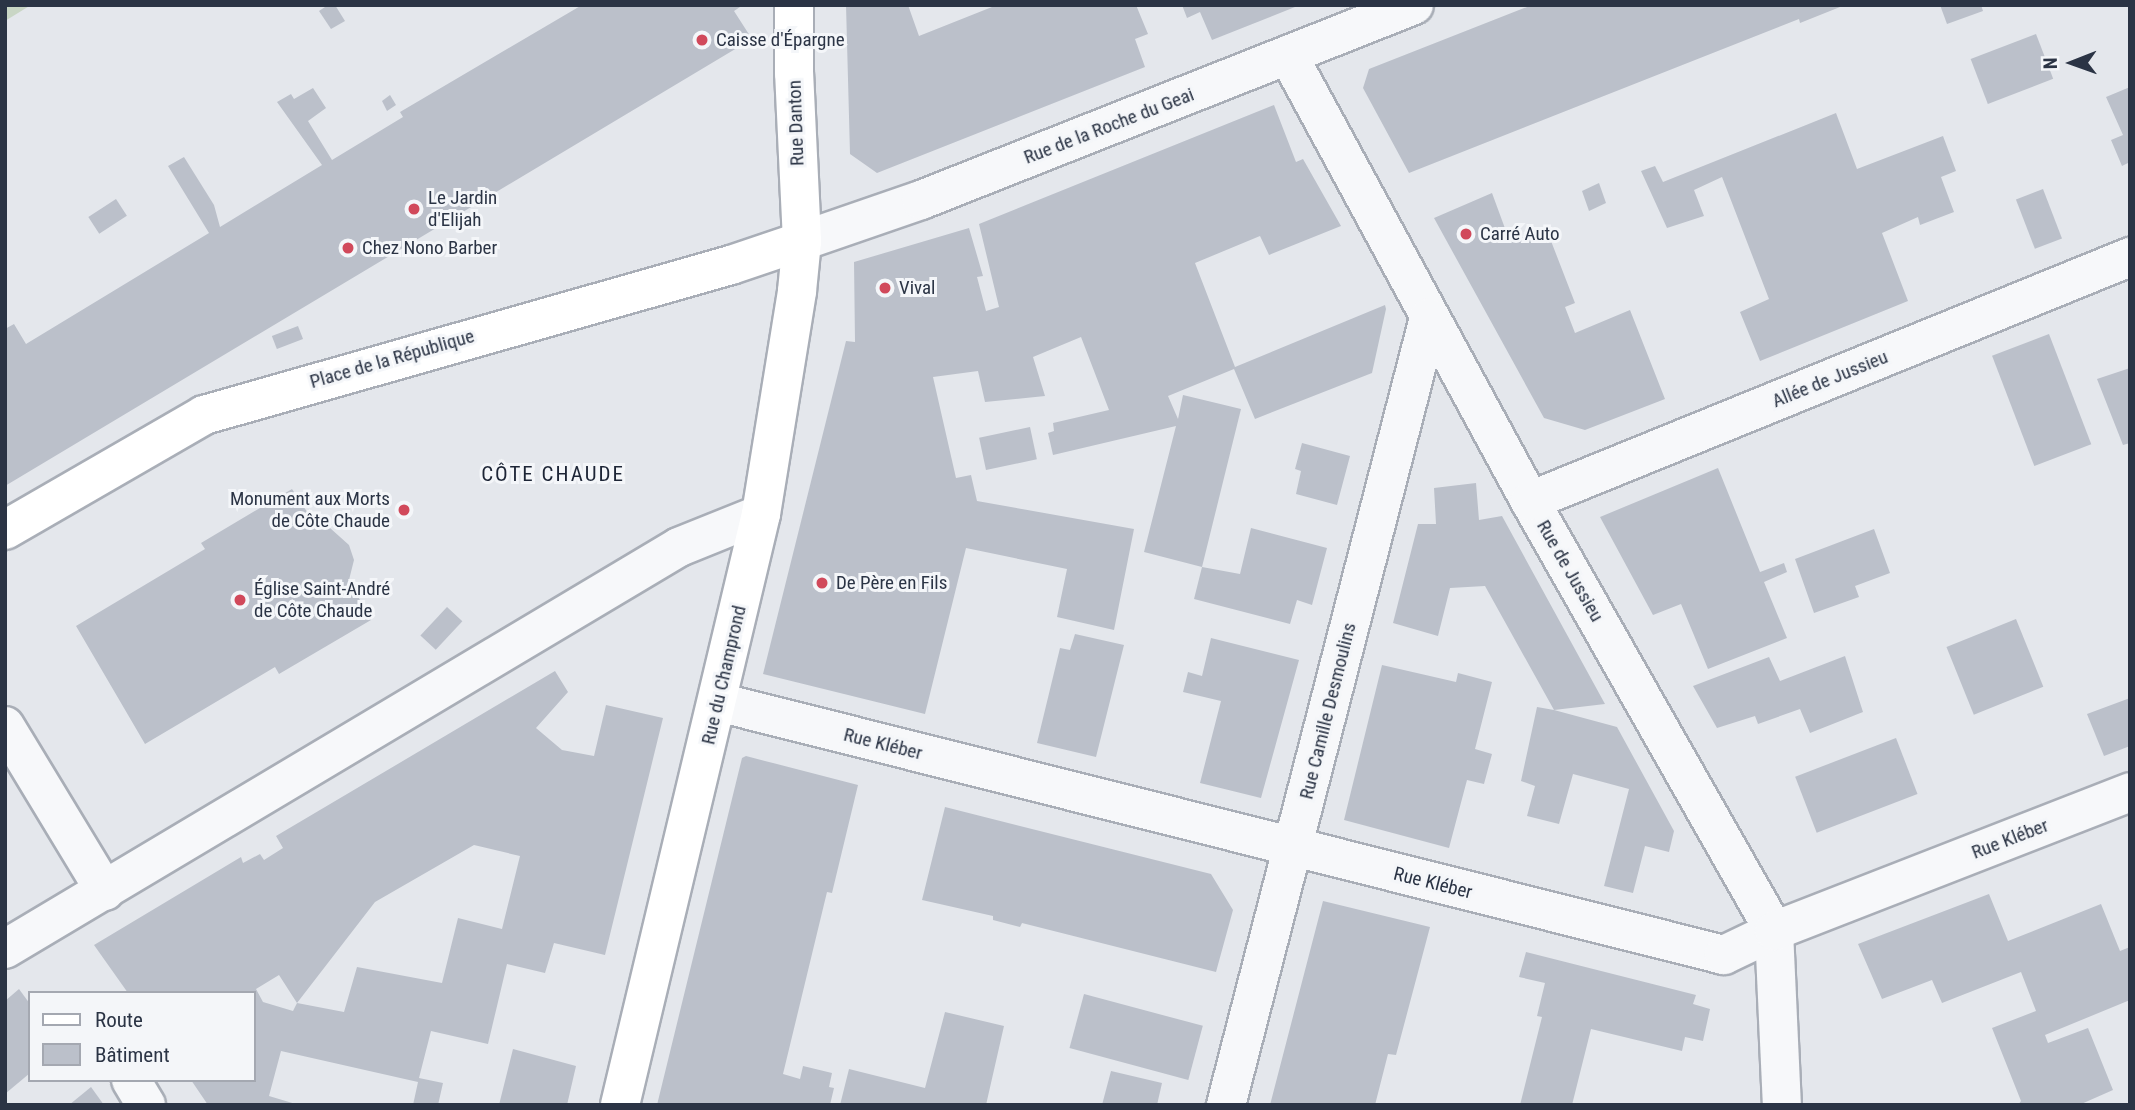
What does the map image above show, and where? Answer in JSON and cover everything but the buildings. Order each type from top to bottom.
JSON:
[{"type":"street","name":"Rue Danton","points":[[794,5],[794,74],[802,241]]},
{"type":"street","name":"Rue de la Roche du Geai","points":[[802,241],[921,200],[1414,5]]},
{"type":"street","name":"Rue de Jussieu","points":[[1288,55],[1530,501],[1774,931],[1782,1105]]},
{"type":"street","name":"Rue du Champrond","points":[[620,1105],[761,514],[797,292],[802,241]]},
{"type":"street","name":"Place de la République","points":[[5,530],[204,415],[731,265],[802,241]]},
{"type":"street","name":"Allée de Jussieu","points":[[1530,501],[2130,257]]},
{"type":"street","name":"Rue Camille Desmoulins","points":[[1226,1105],[1429,318]]},
{"type":"street","points":[[17,942],[679,547],[761,514]]},
{"type":"street","name":"Rue Kléber","points":[[718,702],[1724,955],[1774,931],[2130,792]]},
{"type":"street","points":[[5,726],[105,891]]},
{"type":"street","points":[[132,1082],[146,1105]]},
{"type":"green space","points":[[5,5],[31,5],[5,21]]},
{"type":"place","name":"Caisse d'Épargne","points":[[702,40]]},
{"type":"place","name":"Le Jardin d'Elijah","points":[[414,209]]},
{"type":"place","name":"Carré Auto","points":[[1466,234]]},
{"type":"place","name":"Chez Nono Barber","points":[[348,248]]},
{"type":"place","name":"Vival","points":[[885,288]]},
{"type":"place","name":"Monument aux Morts de Côte Chaude","points":[[404,510]]},
{"type":"place","name":"De Père en Fils","points":[[822,583]]},
{"type":"place","name":"Église Saint-André de Côte Chaude","points":[[240,600]]},
{"type":"district","name":"CÔTE CHAUDE","points":[[553,474]]}]
